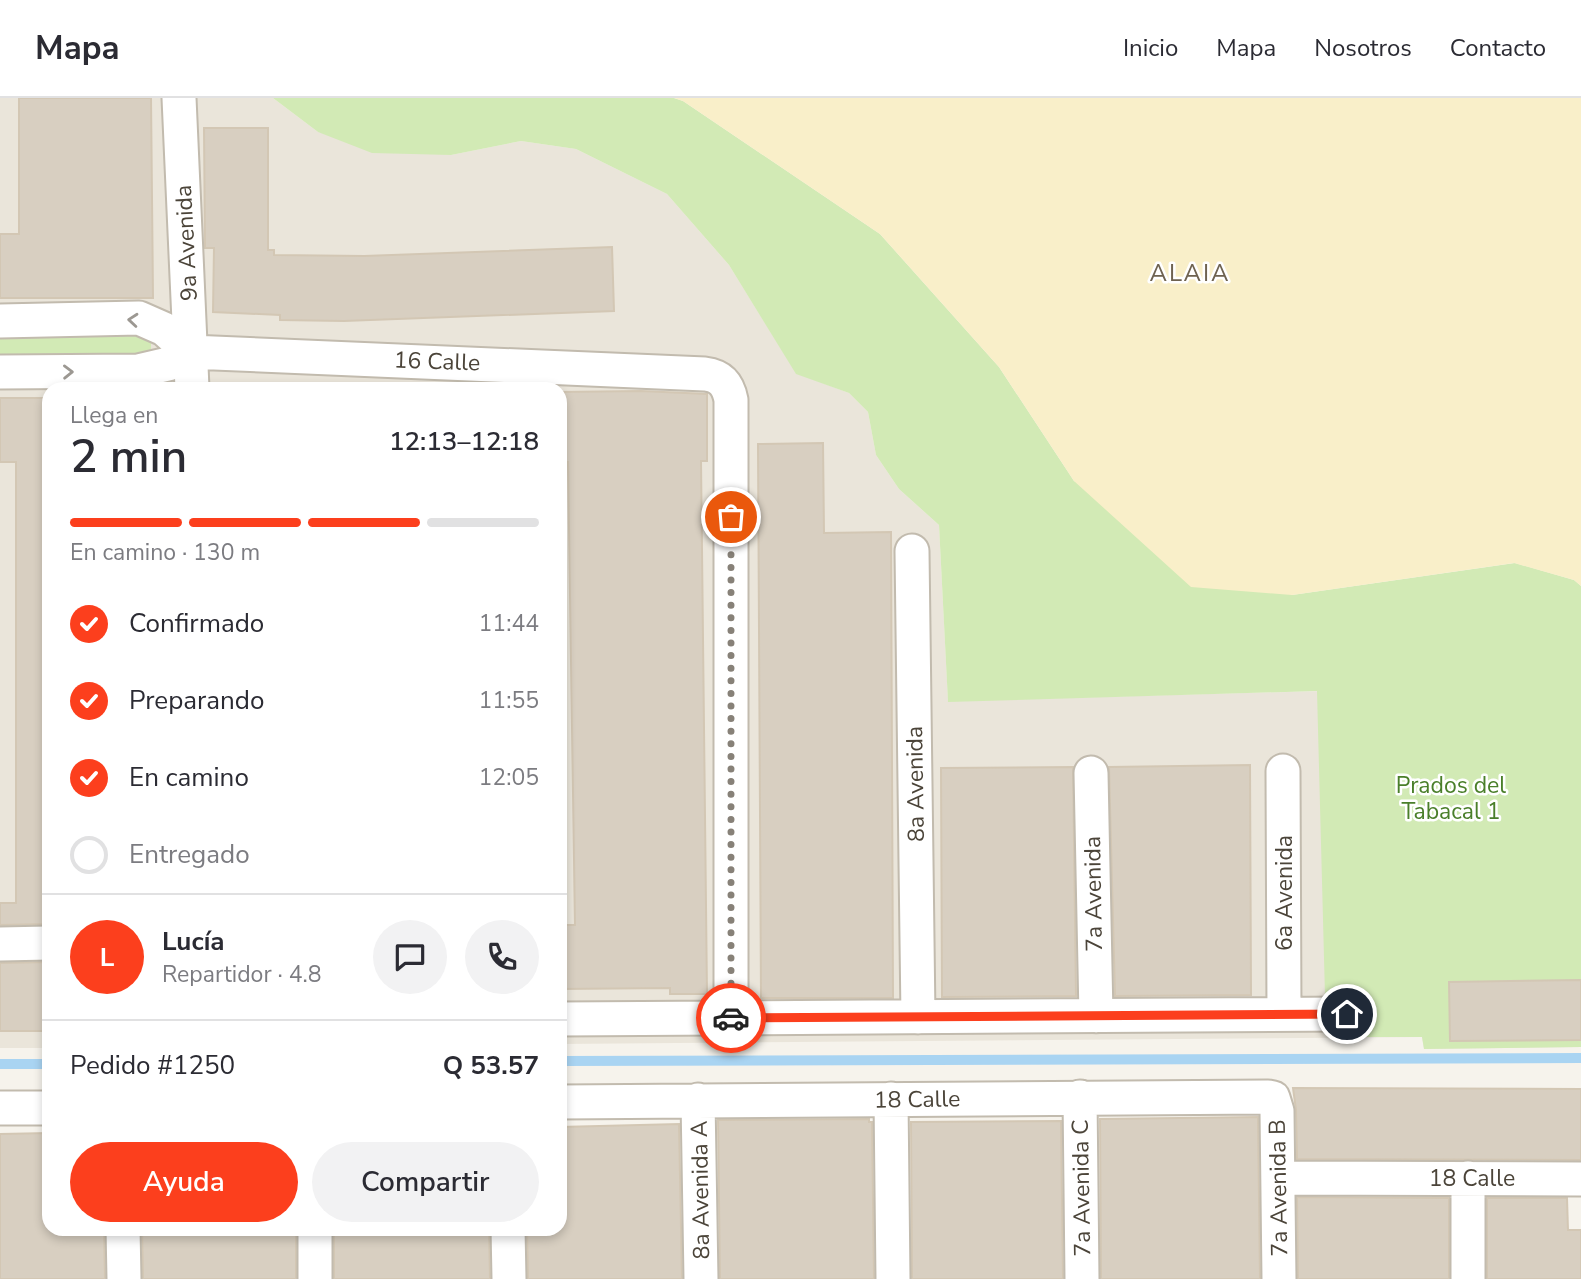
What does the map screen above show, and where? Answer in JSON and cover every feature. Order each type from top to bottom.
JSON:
[{"type":"street","name":"9a Avenida","points":[[178,98],[192,382]]},
{"type":"street","points":[[0,321],[139,318],[164,329],[190,352]]},
{"type":"street","name":"16 Calle","points":[[0,373],[138,371],[168,364],[190,352],[369,374],[544,377],[705,374],[719,377],[727,386],[731,400],[731,1018]]},
{"type":"street","name":"8a Avenida","points":[[912,551],[918,1017]]},
{"type":"street","name":"6a Avenida","points":[[1283,771],[1284,1014]]},
{"type":"street","name":"7a Avenida","points":[[1091,773],[1096,1016]]},
{"type":"street","points":[[0,944],[42,943]]},
{"type":"street","points":[[567,1019],[1347,1014]]},
{"type":"street","name":"7a Avenida C","points":[[1080,1097],[1082,1279]]},
{"type":"street","name":"18 Calle","points":[[567,1102],[1273,1098]]},
{"type":"street","name":"7a Avenida B","points":[[1273,1098],[1277,1111],[1279,1279]]},
{"type":"street","points":[[891,1099],[893,1279]]},
{"type":"street","name":"8a Avenida A","points":[[698,1101],[701,1279]]},
{"type":"street","points":[[0,1108],[42,1108]]},
{"type":"street","name":"18 Calle","points":[[1278,1178],[1581,1179]]},
{"type":"street","points":[[1468,1178],[1468,1279]]},
{"type":"street","points":[[123,1236],[124,1279]]},
{"type":"street","points":[[315,1236],[315,1279]]},
{"type":"street","points":[[508,1236],[509,1279]]},
{"type":"shaded area","name":"Prados del Tabacal 1","points":[[0,98],[273,98],[318,132],[451,155],[521,141],[576,149],[667,194],[729,265],[796,373],[849,393],[868,412],[876,455],[899,489],[939,525],[948,701],[1323,691],[1581,1047],[1424,1049],[1422,1037],[567,1044],[567,382],[42,382],[42,1048],[0,1048]]},
{"type":"green space","points":[[273,98],[674,98],[683,101],[880,234],[999,367],[1074,481],[1292,595],[1515,563],[1574,580],[1581,586],[1581,1047],[1424,1049],[1422,1037],[1360,1037],[1359,997],[1325,996],[1317,691],[948,702],[939,525],[899,489],[876,455],[868,412],[849,393],[796,374],[729,265],[667,194],[576,149],[521,141],[451,155],[372,153],[318,132]]},
{"type":"green space","points":[[0,331],[151,332],[151,355],[0,355]]},
{"type":"sand","name":"ALAIA","points":[[674,98],[1581,98],[1581,586],[1574,580],[1514,563],[1292,595],[1191,587],[1074,481],[999,367],[880,234],[683,101]]},
{"type":"building","points":[[19,98],[151,98],[153,298],[0,298],[0,234],[19,234]]},
{"type":"building","points":[[204,128],[268,128],[268,250],[274,250],[274,255],[364,256],[612,247],[614,311],[344,321],[280,320],[280,315],[213,312],[214,248],[205,248]]},
{"type":"building","points":[[567,392],[707,394],[707,461],[701,461],[707,994],[670,994],[670,988],[567,989],[567,925],[575,925]]},
{"type":"building","points":[[0,398],[42,398],[42,924],[0,925],[0,903],[16,903],[16,462],[0,462]]},
{"type":"building","points":[[823,443],[824,533],[891,532],[893,998],[761,998],[758,444]]},
{"type":"building","points":[[1250,765],[1251,995],[1115,996],[1109,767]]},
{"type":"building","points":[[1073,767],[1076,996],[942,997],[941,768]]},
{"type":"building","points":[[42,962],[42,1031],[0,1031],[0,963]]},
{"type":"building","points":[[1581,980],[1581,1040],[1450,1041],[1449,982]]},
{"type":"building","points":[[1293,1088],[1581,1089],[1581,1160],[1297,1159]]},
{"type":"building","points":[[1258,1117],[1260,1279],[1101,1279],[1100,1119]]},
{"type":"building","points":[[869,1119],[869,1122],[872,1122],[874,1279],[720,1279],[718,1120]]},
{"type":"building","points":[[1061,1121],[1063,1279],[912,1279],[911,1122]]},
{"type":"building","points":[[679,1124],[682,1279],[528,1279],[527,1236],[567,1236],[567,1127]]},
{"type":"building","points":[[42,1133],[42,1236],[104,1236],[105,1279],[0,1279],[0,1134]]},
{"type":"building","points":[[1297,1197],[1449,1198],[1449,1279],[1298,1279]]},
{"type":"building","points":[[1487,1198],[1567,1198],[1568,1230],[1581,1230],[1581,1279],[1487,1279]]},
{"type":"building","points":[[142,1236],[296,1236],[296,1279],[143,1279]]},
{"type":"building","points":[[334,1236],[489,1236],[490,1279],[334,1279]]},
{"type":"waterway","points":[[567,1061],[1581,1058]]},
{"type":"waterway","points":[[0,1064],[42,1064]]},
{"type":"way so far","points":[[731,517],[731,1018]]},
{"type":"district","name":"ALAIA","points":[[1190,273]]},
{"type":"route","points":[[731,1018],[1347,1014]]}]
